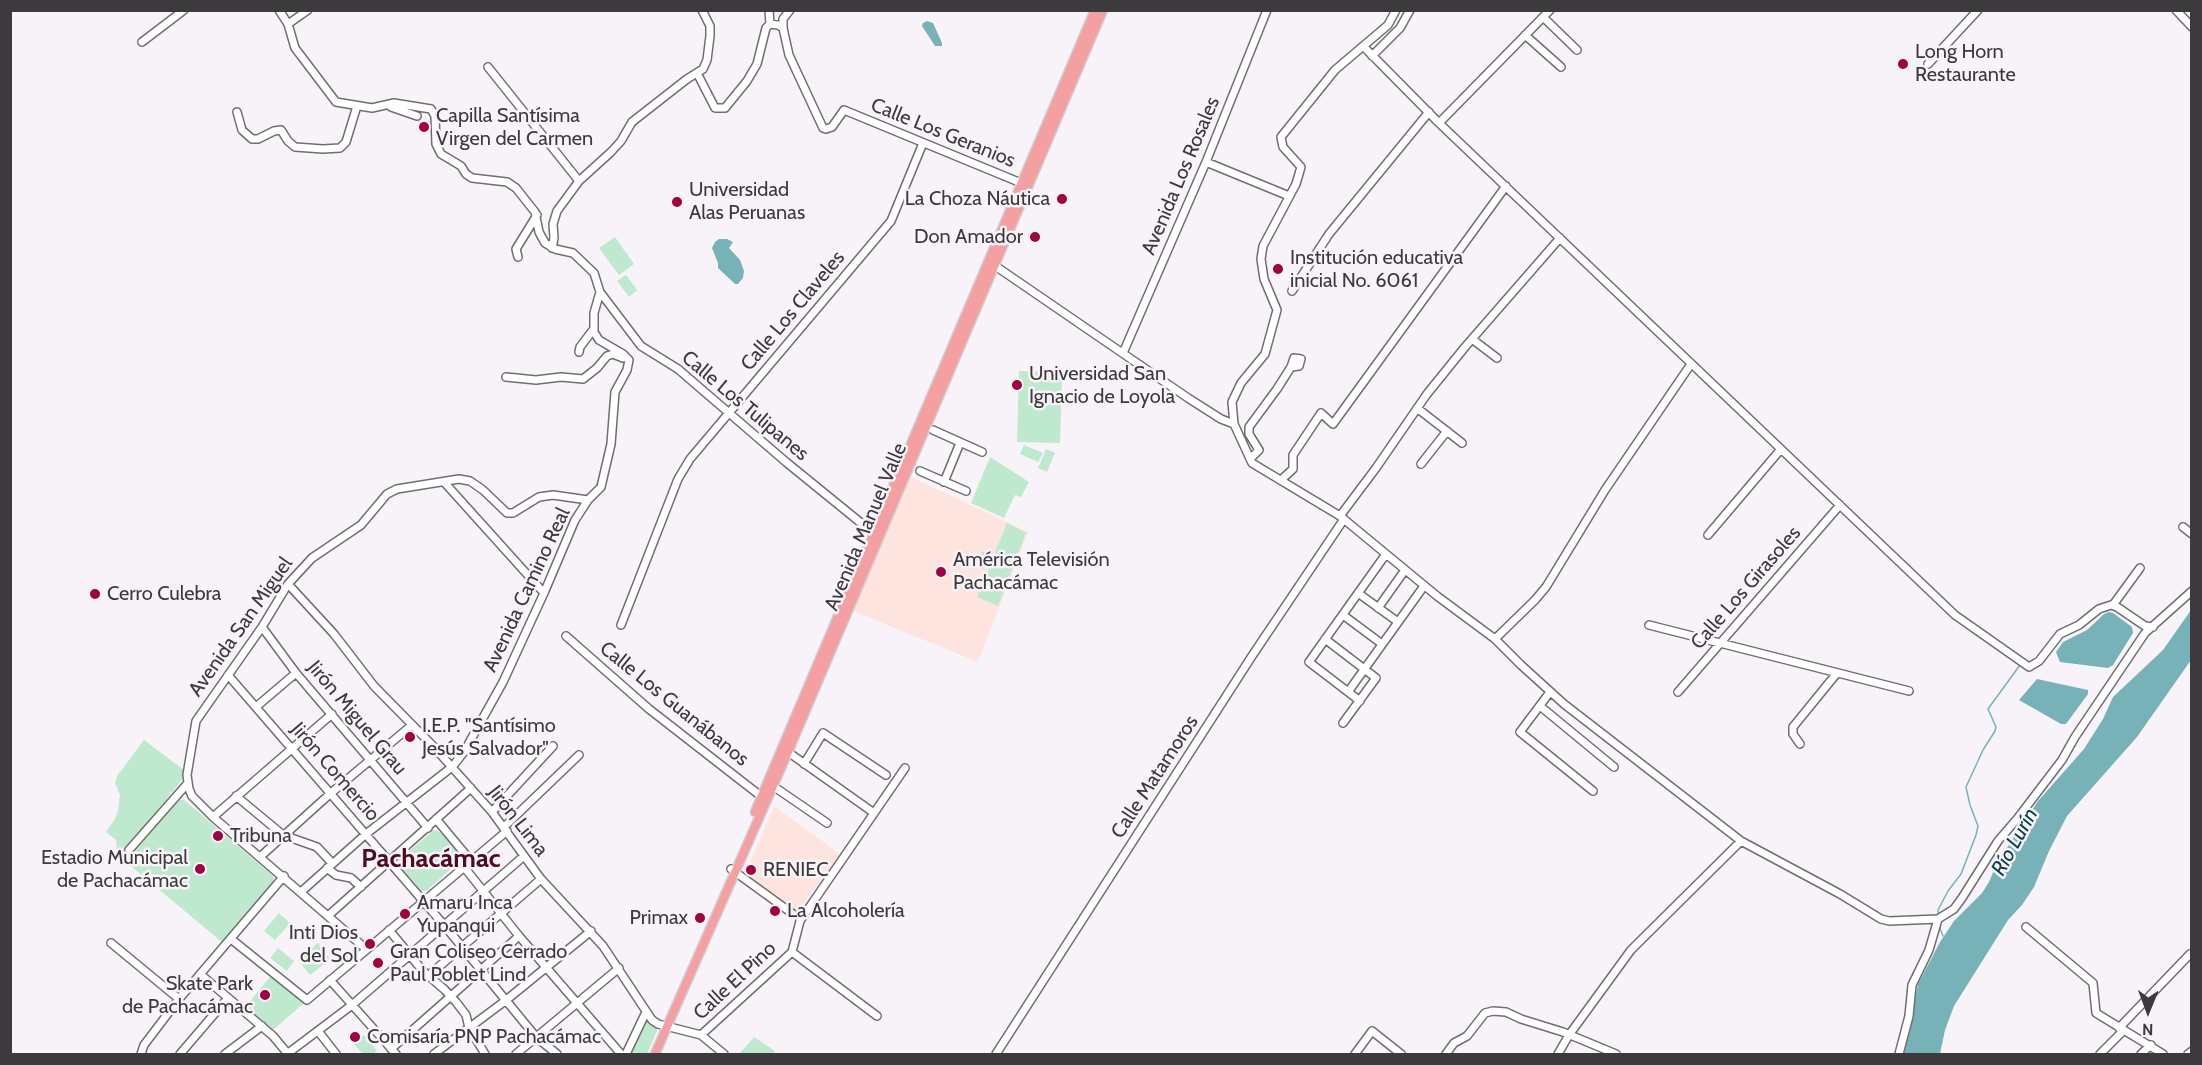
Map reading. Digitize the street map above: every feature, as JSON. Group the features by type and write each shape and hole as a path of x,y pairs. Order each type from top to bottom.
{"main road":[{"name":"Avenida Manuel Valle","path":"733,871 762,797 806,702 992,264 1095,10"},
{"name":"Avenida Manuel Valle","path":"1025,184 1103,10"},
{"name":"Avenida Manuel Valle","path":"655,1054 733,871 788,752 806,702"},
{"name":"Avenida Manuel Valle","path":"650,1054 666,1026"}],"street":[{"path":"142,42 184,10"},
{"path":"279,10 288,24 295,48 336,102 372,108 394,103 431,110 435,116 436,144 441,154 461,166 472,178 511,184 537,215 540,235 545,243 552,248 576,254 594,273 600,292 594,313 593,330 580,347 579,352"},
{"path":"288,24 308,10"},
{"path":"552,248 553,224 557,211 579,181 616,146 632,122 703,69 710,47 710,27 702,10"},
{"path":"697,73 715,108 725,108 747,81 757,64 766,28 770,24 769,10"},
{"path":"783,28 783,19 790,10"},
{"name":"Avenida Los Rosales","path":"1123,353 1206,162 1268,10"},
{"path":"1396,10 1388,25 1335,70 1281,137 1283,147 1301,167 1263,246 1261,259 1264,279 1277,310 1265,354 1235,394 1232,402 1234,424 1252,463 1342,518 1424,586 1495,639 1550,692 1741,840 1840,894 1881,920 1938,920 1954,909 1998,841 2062,760 2145,633 2192,591"},
{"path":"1372,56 1400,28 1410,10"},
{"path":"1439,123 1550,10"},
{"path":"1928,64 1978,10"},
{"path":"2176,10 2192,27"},
{"path":"1543,17 1577,50"},
{"path":"770,24 783,28"},
{"name":"Calle Los Geranios","path":"783,28 789,55 820,125 826,129 832,127 844,110 1025,184"},
{"path":"1525,35 1561,67"},
{"path":"1363,46 1439,123 1955,615 2024,666 2033,666 2060,634 2079,625 2099,609 2112,606 2140,568"},
{"path":"488,67 579,181"},
{"path":"382,105 405,110 417,116"},
{"path":"237,112 242,130 252,139 281,130 295,147 323,149 340,147 346,142 357,106"},
{"path":"1292,291 1329,234 1429,112"},
{"name":"Calle Los Claveles","path":"621,625 678,479 690,459 891,221 923,143"},
{"path":"1206,162 1289,196"},
{"path":"1281,480 1293,469 1293,455 1321,413 1333,424 1506,186"},
{"path":"518,257 517,247 537,215"},
{"name":"Calle Matamoros","path":"996,1054 1342,518 1418,408 1472,339 1560,238"},
{"path":"992,264 1221,419 1234,424"},
{"name":"Calle Los Tulipanes","path":"600,292 641,346 678,369 877,535"},
{"path":"593,330 599,340 626,356 628,365"},
{"path":"1472,339 1497,358"},
{"path":"506,377 536,380 561,377 583,379 610,355 620,356 628,365"},
{"path":"1495,639 1546,587 1605,490 1690,364"},
{"name":"Avenida Camino Real","path":"302,891 366,834 452,766 464,752 503,682 575,520 604,480 611,444 615,392 628,365"},
{"path":"1250,459 1259,450 1249,434 1249,427 1291,367"},
{"path":"1418,408 1462,443"},
{"path":"933,430 982,452"},
{"path":"1421,464 1447,431"},
{"path":"944,482 960,443"},
{"path":"1708,535 1781,448"},
{"path":"920,471 966,491"},
{"name":"Avenida San Miguel","path":"188,784 196,721 262,627 288,584 312,558 361,525 387,494 397,489 459,479 470,481 483,490 507,513 513,513 539,497 553,495 588,500"},
{"path":"444,482 544,593"},
{"name":"Calle Los Girasoles","path":"1678,692 1840,505"},
{"path":"2183,527 2192,534"},
{"path":"1360,701 1309,662 1386,554"},
{"path":"1378,608 1405,570"},
{"name":"Jirón Lima","path":"288,584 334,634 374,686 452,766 492,812 542,879 591,931 619,968 646,1012 656,1023 666,1026"},
{"path":"1348,692 1424,586"},
{"path":"1358,593 1398,622"},
{"path":"2112,606 2145,626 2153,627"},
{"path":"1343,615 1382,645"},
{"path":"1649,625 1909,691"},
{"name":"Jirón Miguel Grau","path":"262,627 296,673 428,828"},
{"name":"Calle Los Guanábanos","path":"566,636 649,709 762,797"},
{"path":"1325,639 1376,678 1343,723"},
{"path":"256,707 296,673"},
{"path":"1800,744 1793,734 1793,727 1837,673"},
{"name":"Jirón Comercio","path":"228,675 444,925 536,1037 557,1054"},
{"path":"1550,692 1520,732 1593,791"},
{"path":"1539,706 1614,767"},
{"path":"213,817 332,714"},
{"path":"261,856 412,725"},
{"path":"804,764 824,733 886,775"},
{"path":"492,812 552,746"},
{"path":"788,752 874,813"},
{"path":"231,939 306,1000 471,861 579,755"},
{"name":"Calle El Pino","path":"701,1035 792,952 800,921 905,768"},
{"path":"129,850 188,784 192,796 213,817 302,891 366,949"},
{"path":"773,786 827,823"},
{"path":"329,915 471,788"},
{"path":"236,796 284,835 317,847 336,875 351,878 360,887"},
{"path":"436,819 471,861"},
{"path":"1558,1054 1603,986 1640,940 1741,840"},
{"path":"200,974 261,1026 287,1054 352,1005 524,856"},
{"path":"464,867 519,936 621,1054"},
{"path":"733,871 793,914"},
{"path":"141,1054 144,1045 179,999 284,876"},
{"path":"428,976 542,879"},
{"path":"1899,1054 1909,1016 1912,985 1929,950 1938,920"},
{"path":"2026,927 2091,980 2096,1012 2163,1054"},
{"path":"388,930 428,976 451,997 465,1015 469,1028 485,1054"},
{"path":"434,1054 505,1001 591,931"},
{"path":"330,980 394,1052 519,936"},
{"path":"111,943 179,999"},
{"path":"792,952 877,1016"},
{"path":"2100,1054 2190,954"},
{"path":"516,1054 619,968"},
{"path":"180,1054 228,998"},
{"path":"1446,1054 1454,1043 1467,1036 1489,1011 1506,1012 1616,1054"},
{"path":"626,1054 646,1012"},
{"path":"225,1054 261,1026"},
{"path":"666,1026 701,1035 724,1054"},
{"path":"318,1031 336,1054"},
{"path":"1355,1054 1372,1031 1401,1054"},
{"path":"2141,1054 2151,1045"},
{"path":"2187,1054 2192,1051"}],"shaded area":[{"path":"909,476 1028,532 978,662 853,611"},
{"path":"774,806 840,854 796,914 745,874"}],"green space":[{"path":"615,237 634,264 619,275 599,248"},
{"path":"626,275 637,290 629,297 617,281"},
{"path":"1019,371 1062,372 1060,443 1017,442"},
{"path":"1024,445 1043,453 1038,462 1020,454"},
{"path":"1046,449 1055,453 1047,472 1038,468"},
{"path":"990,457 1029,482 1021,497 1015,495 1004,518 971,503"},
{"path":"1007,523 1026,533 998,606 977,597 980,590 988,583 987,573"},
{"path":"982,551 990,555 984,569 976,566 967,568 961,565 963,560 967,562 969,558 978,561"},
{"path":"144,740 184,770 185,776 118,859 116,840 106,832 118,811 120,795 115,783 117,776"},
{"name":"Estadio Municipal de Pachacámac","path":"177,800 184,800 273,876 274,883 223,943 126,862"},
{"path":"434,830 440,832 461,854 462,859 426,891 421,891 399,865 399,860"},
{"path":"279,913 290,923 275,940 264,931"},
{"path":"318,943 330,959 310,975 298,960"},
{"path":"278,948 294,961 287,971 270,958"},
{"path":"271,976 304,1003 273,1030 245,1007"},
{"path":"645,1015 647,1020 658,1028 647,1054 627,1054"},
{"path":"364,1035 377,1051 373,1054 363,1054 354,1044"},
{"path":"754,1037 775,1051 773,1054 739,1054"}],"water":[{"path":"927,21 933,23 942,46 935,46 922,26"},
{"path":"719,239 733,242 729,248 740,260 744,271 743,278 738,284 735,284 718,268 712,248"},
{"name":"Río Lurín","path":"2191,610 2191,660 2137,737 2067,816 2034,887 2008,920 1954,1006 1945,1030 1940,1054 1903,1054 1918,984 1940,942 1954,921 1982,893 1997,863 2038,801 2084,749 2103,719 2113,697 2163,650"},
{"path":"2109,612 2132,627 2133,633 2113,665 2108,668 2060,662 2056,652 2063,642 2087,630"},
{"path":"2037,679 2088,690 2088,694 2066,724 2061,724 2019,700"}],"waterway":[{"path":"1938,916 1938,910 1948,891 1961,874 1976,835 1978,826 1966,787 1983,750 1995,731 1996,727 1988,709 2020,665 1987,642"},
{"path":"1939,926 1943,936"}],"place":[{"name":"Long Horn Restaurante","path":"1903,64"},
{"name":"Capilla Santísima Virgen del Carmen","path":"424,127"},
{"name":"La Choza Náutica","path":"1062,199"},
{"name":"Universidad Alas Peruanas","path":"677,202"},
{"name":"Don Amador","path":"1035,237"},
{"name":"Institución educativa inicial No. 6061","path":"1278,269"},
{"name":"Universidad San Ignacio de Loyola","path":"1017,385"},
{"name":"América Televisión Pachacámac","path":"941,572"},
{"name":"Cerro Culebra","path":"95,594"},
{"name":"I.E.P. \"Santísimo Jesús Salvador\"","path":"410,737"},
{"name":"Tribuna","path":"218,836"},
{"name":"Estadio Municipal de Pachacámac","path":"200,869"},
{"name":"RENIEC","path":"751,870"},
{"name":"La Alcoholería","path":"775,911"},
{"name":"Amaru Inca Yupanqui","path":"405,914"},
{"name":"Primax","path":"700,918"},
{"name":"Inti Dios del Sol","path":"370,944"},
{"name":"Gran Coliseo Cerrado Paul Poblet Lind","path":"378,963"},
{"name":"Skate Park de Pachacámac","path":"265,995"},
{"name":"Comisaría PNP Pachacámac","path":"355,1037"}],"district":[{"name":"Pachacámac","path":"431,859"}]}
